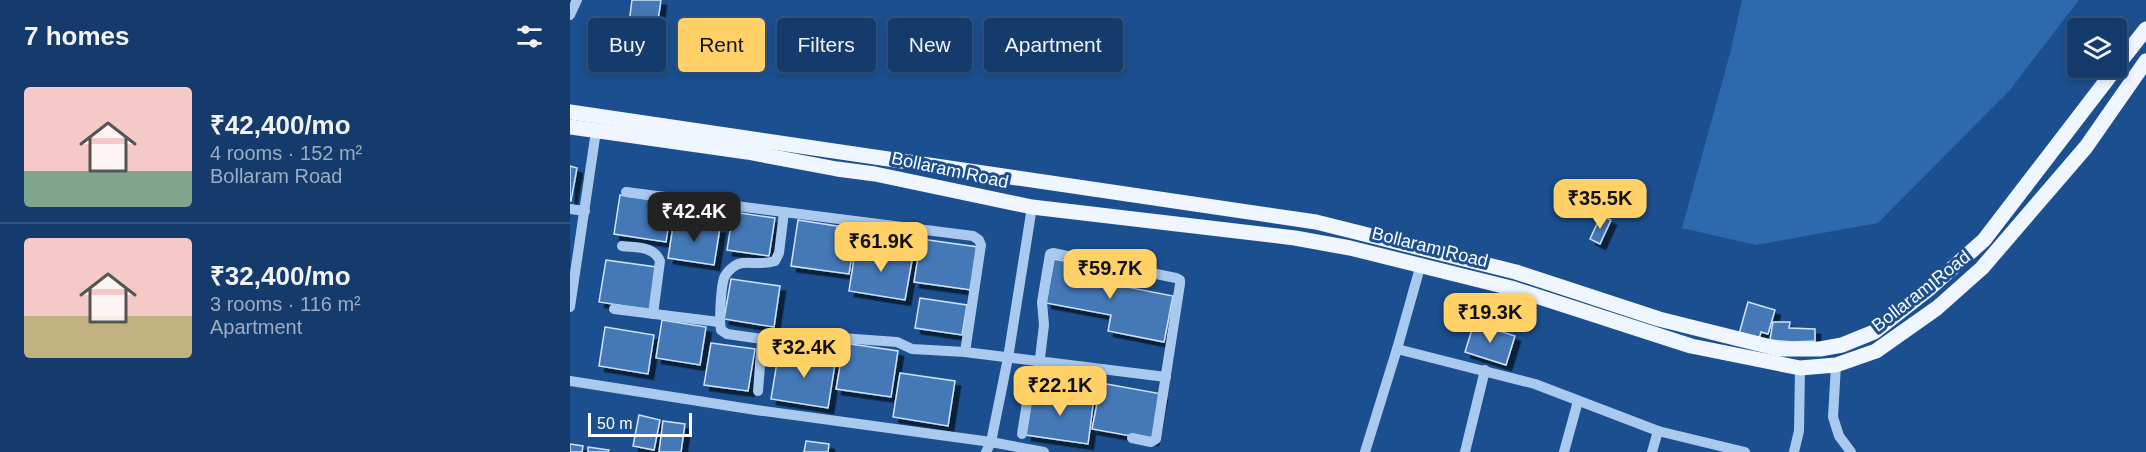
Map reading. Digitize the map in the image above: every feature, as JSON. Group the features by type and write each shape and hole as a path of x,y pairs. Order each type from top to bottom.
{"main road":[{"name":"Bollaram Road","path":"2127,53 2146,29"},
{"name":"Bollaram Road","path":"570,127 747,152 875,174 1032,207 1295,238 1350,248 1511,288 1691,346 1800,368 1836,365 1876,351 1937,308 1982,268 2086,147 2146,61"},
{"name":"Bollaram Road","path":"570,112 1316,222 1516,272 1659,319 1779,349 1820,349 1842,345 1874,332 1930,288 1983,240 2108,78"}],"street":[{"path":"570,307 596,131"},
{"path":"626,192 973,236 979,240 981,245 965,352"},
{"path":"989,447 1008,358 1032,207"},
{"path":"570,209 585,211"},
{"path":"784,212 779,254 775,261 765,265 741,263 731,268 724,278 719,322 721,330 727,334 823,348 841,338 897,342 912,349 965,352 1166,377"},
{"path":"622,246 650,249 658,254 660,261 653,314"},
{"path":"1037,383 1044,325 1042,302 1049,258 1053,253 1180,280 1156,439 1150,442 1132,438"},
{"path":"1365,452 1421,264"},
{"path":"614,309 719,322"},
{"path":"758,391 762,339"},
{"path":"1397,349 1535,384 1658,431 1745,452"},
{"path":"1836,365 1833,417 1839,436 1851,452"},
{"path":"1794,452 1799,431 1800,368"},
{"path":"1022,434 1030,384 1087,389 1102,369"},
{"path":"1465,452 1485,370"},
{"path":"570,381 989,447 1044,452"},
{"path":"1564,452 1578,401"},
{"path":"1652,452 1658,431"}],"shaded area":[{"path":"1742,0 2079,0 2009,91 1878,223 1756,245 1682,228 1731,50"}],"building":[{"path":"632,0 661,0 658,18 630,18"},
{"path":"570,166 577,168 571,201 570,201"},
{"path":"620,195 672,203 666,242 614,234"},
{"path":"733,212 775,218 769,256 727,250"},
{"path":"1601,215 1611,220 1600,244 1590,239"},
{"path":"674,220 720,228 714,265 668,258"},
{"path":"798,220 856,229 849,274 791,266"},
{"path":"921,239 978,247 971,290 914,282"},
{"path":"856,246 913,255 905,300 849,291"},
{"path":"1054,259 1103,268 1102,274 1112,276 1111,284 1173,296 1164,342 1108,331 1111,315 1046,303"},
{"path":"606,260 656,267 650,310 599,302"},
{"path":"731,279 780,286 774,327 724,319"},
{"path":"920,298 967,305 962,335 915,328"},
{"path":"1748,302 1775,310 1768,334 1761,332 1759,339 1739,334"},
{"path":"662,320 706,327 700,365 656,358"},
{"path":"1773,322 1790,322 1789,328 1815,329 1815,341 1770,340"},
{"path":"1474,323 1515,336 1506,365 1465,352"},
{"path":"605,327 654,335 648,374 599,366"},
{"path":"711,343 755,349 748,391 704,385"},
{"path":"844,343 898,351 891,397 836,389"},
{"path":"779,350 836,358 828,408 771,399"},
{"path":"900,373 955,381 948,426 893,417"},
{"path":"1101,383 1162,394 1153,440 1092,429"},
{"path":"1032,390 1094,398 1088,444 1026,435"},
{"path":"639,415 660,420 654,450 633,446"},
{"path":"663,421 685,424 681,452 659,452"},
{"path":"806,441 829,444 828,452 804,452"},
{"path":"570,444 583,446 582,452 570,452"},
{"path":"588,447 609,450 608,452 588,452"}]}
